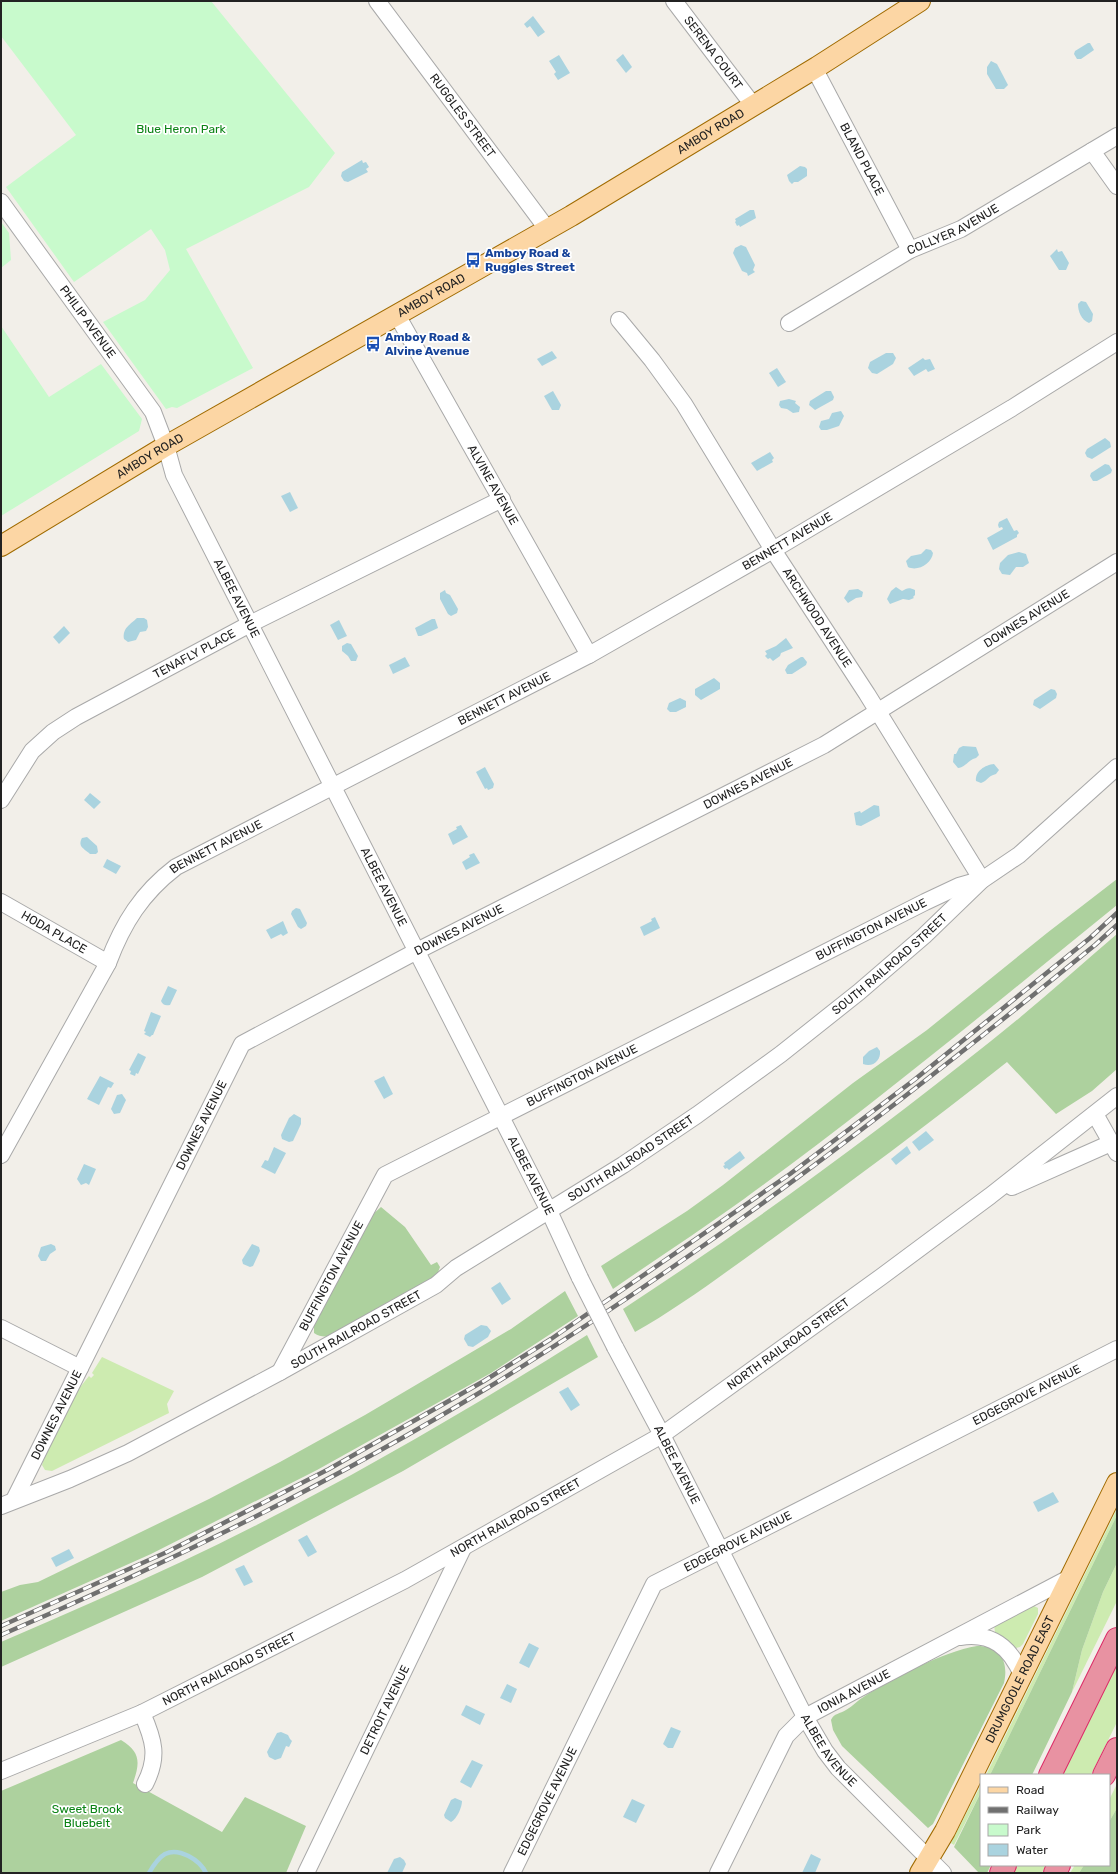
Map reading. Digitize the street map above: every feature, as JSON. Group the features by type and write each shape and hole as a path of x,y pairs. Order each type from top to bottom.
{"highway":[{"path":"1050,1774 1117,1639"},
{"path":"1104,1774 1117,1749"}],"main road":[{"name":"AMBOY ROAD","path":"1,546 166,446 548,230 814,68 920,1"},
{"name":"DRUMGOOLE ROAD EAST","path":"924,1866 945,1831 1117,1483"}],"street":[{"name":"RUGGLES STREET","path":"377,1 548,230"},
{"name":"SERENA COURT","path":"674,1 753,105"},
{"name":"BLAND PLACE","path":"814,68 910,250"},
{"name":"COLLYER AVENUE","path":"789,323 910,250 961,229 1117,136"},
{"path":"1092,151 1117,186"},
{"name":"PHILIP AVENUE","path":"1,202 153,412 166,446"},
{"name":"ALVINE AVENUE","path":"397,315 589,655"},
{"name":"ARCHWOOD AVENUE","path":"619,320 671,384 773,550 982,880"},
{"name":"BENNETT AVENUE","path":"1,1155 108,963 118,935 131,914 148,892 176,866 332,788 589,655 773,550 1012,408 1117,342"},
{"name":"ALBEE AVENUE","path":"166,446 174,475 415,952 549,1211 580,1278 615,1347 662,1434 719,1550 805,1717 825,1751 838,1768 924,1866 943,1873"},
{"name":"TENAFLY PLACE","path":"1,800 32,751 53,732 76,717 250,624 502,499"},
{"name":"DOWNES AVENUE","path":"8,1503 80,1368 242,1044 415,952 824,745 1117,562"},
{"name":"SOUTH RAILROAD STREET","path":"8,1503 70,1479 128,1453 280,1372 436,1285 456,1268 549,1211 691,1119 781,1054 859,992 924,936 982,880 1019,855 1117,767"},
{"name":"BUFFINGTON AVENUE","path":"280,1372 385,1175 925,902 959,886 982,880"},
{"name":"HODA PLACE","path":"1,902 108,963"},
{"name":"NORTH RAILROAD STREET","path":"1,1771 142,1713 405,1580 662,1434 881,1278 990,1196 1117,1096"},
{"path":"1095,1114 1114,1148"},
{"name":"NORTH RAILROAD STREET","path":"990,1196 1114,1148"},
{"path":"1,1328 80,1368"},
{"name":"EDGEGROVE AVENUE","path":"512,1873 654,1584 719,1550 1114,1354"},
{"name":"DETROIT AVENUE","path":"306,1873 463,1548"},
{"name":"IONIA AVENUE","path":"718,1873 786,1736 805,1717 1071,1577"},
{"name":"IONIA AVENUE","path":"954,1638 971,1636 994,1641 1003,1646 1014,1658 1022,1675"},
{"path":"142,1713 153,1742 154,1757 151,1772 145,1784"}],"green space":[{"name":"Blue Heron Park","path":"1,1 211,1 335,153 309,187 186,249 253,368 177,408 172,407 166,409 103,322 145,300 170,270 165,250 151,229 74,282 6,187 76,135 1,36"},
{"path":"1,222 9,233 11,260 1,268"},
{"path":"1,326 49,397 101,364 142,419 139,431 1,516"},
{"path":"1117,879 1117,905 1025,980 932,1055 792,1164 728,1211 613,1289 601,1266 687,1211 723,1185 853,1083 927,1030 1047,933"},
{"path":"1117,934 1117,1069 1092,1091 1056,1114 1007,1062 891,1152 772,1239 688,1299 635,1332 623,1309 764,1213 856,1146 1007,1028"},
{"path":"381,1207 405,1227 431,1265 437,1262 440,1267 437,1275 331,1336 326,1337 314,1333 314,1325 371,1216"},
{"path":"565,1291 578,1316 491,1373 317,1470 151,1554 1,1621 1,1592 20,1585 38,1582 209,1499 280,1462 365,1415 511,1329"},
{"path":"587,1335 598,1357 403,1471 202,1577 1,1667 1,1642 181,1562 285,1510 438,1426"},
{"path":"102,1357 174,1391 167,1404 169,1413 52,1471 45,1470 42,1465 44,1458 74,1395 89,1376 91,1378 94,1375 92,1373"},
{"path":"1117,1509 1117,1515 990,1774 986,1774"},
{"path":"1117,1515 1117,1563 1103,1592 1082,1650 1072,1692 1032,1774 990,1774"},
{"path":"1117,1563 1117,1601 1072,1692 1082,1650 1103,1592"},
{"path":"1032,1605 1038,1608 1038,1614 1023,1644 1016,1648 995,1632 994,1625"},
{"path":"977,1646 992,1649 1001,1656 1005,1668 1004,1683 933,1824 928,1828 842,1746 833,1730 831,1720 835,1715 849,1708 862,1698 904,1673 934,1659"},
{"path":"1117,1659 1117,1722 1091,1774 1060,1774"},
{"name":"Sweet Brook Bluebelt","path":"121,1740 128,1744 137,1758 138,1764 133,1783 222,1832 245,1797 306,1826 286,1873 1,1873 1,1791"},
{"path":"1117,1784 1117,1808 1110,1820 1110,1798"},
{"path":"980,1787 980,1794 954,1845 951,1843"},
{"path":"980,1794 980,1866 990,1866 987,1873 979,1873 954,1847"},
{"path":"1117,1808 1117,1873 1079,1873 1083,1866 1110,1866 1110,1820"},
{"path":"1014,1866 1046,1866 1042,1873 1011,1873"},
{"path":"1074,1866 1083,1866 1079,1873 1070,1873"}],"water":[{"path":"533,16 545,32 538,37 530,26 527,28 524,24"},
{"path":"1090,43 1094,50 1081,59 1077,59 1074,54 1075,51"},
{"path":"623,54 632,67 626,73 616,60"},
{"path":"559,55 570,73 558,80 554,74 556,72 549,61"},
{"path":"991,61 997,64 1008,85 1004,89 996,89 987,74 987,67"},
{"path":"362,160 363,163 366,162 369,167 366,169 368,172 348,182 344,181 341,176 342,172"},
{"path":"800,166 807,169 807,176 792,184 787,175"},
{"path":"750,210 754,210 756,218 740,227 739,225 737,226 735,219"},
{"path":"741,245 746,247 755,265 753,270 755,272 748,276 747,273 742,271 733,253 735,248"},
{"path":"1057,249 1058,252 1062,251 1069,263 1066,270 1059,270 1050,256"},
{"path":"1081,301 1086,302 1093,314 1092,321 1089,323 1082,318 1079,312 1078,304"},
{"path":"552,351 557,358 542,366 537,359"},
{"path":"886,353 893,353 896,358 893,364 877,374 872,373 868,368 870,362"},
{"path":"923,358 925,360 930,359 935,369 928,372 926,369 914,376 908,368"},
{"path":"777,368 786,382 778,387 769,373"},
{"path":"553,391 561,405 559,410 552,410 544,396"},
{"path":"826,391 831,391 834,397 833,400 815,410 809,405 810,401"},
{"path":"789,399 796,401 795,403 800,407 799,412 793,413 787,409 781,408 779,405 780,401"},
{"path":"841,411 844,416 839,426 827,430 821,430 819,427 821,421 829,419 832,413"},
{"path":"1105,438 1110,442 1111,447 1092,459 1087,457 1085,453 1087,449"},
{"path":"770,452 774,458 772,460 773,462 757,471 751,463"},
{"path":"1105,464 1109,465 1112,470 1111,473 1097,481 1093,481 1090,476 1091,473"},
{"path":"290,492 298,508 290,512 281,496"},
{"path":"1007,518 1014,531 1017,530 1019,533 1017,537 993,550 987,538 1003,529 1002,527 999,528 999,522"},
{"path":"926,549 931,550 933,553 930,560 924,566 916,568 908,567 906,561 911,556 921,554"},
{"path":"1019,552 1026,554 1029,563 1023,567 1016,567 1010,575 1002,574 999,569 1000,563 1008,555"},
{"path":"896,587 902,591 908,588 915,590 914,598 909,600 903,599 890,604 887,599 891,591"},
{"path":"858,589 863,592 862,597 856,598 848,603 844,598 849,590"},
{"path":"445,590 446,593 450,595 458,609 457,613 451,616 448,614 440,599 440,593"},
{"path":"137,618 144,618 147,620 148,627 146,631 140,632 136,640 128,642 124,639 124,632"},
{"path":"432,619 435,619 438,628 418,636 415,628"},
{"path":"339,620 347,636 338,640 330,625"},
{"path":"64,626 70,633 59,644 53,637"},
{"path":"786,638 793,648 781,653 780,656 773,661 765,656 767,654 765,651 776,646"},
{"path":"347,643 351,644 358,656 356,661 351,661 342,651 342,646"},
{"path":"405,657 410,666 393,674 389,665"},
{"path":"803,657 807,662 806,665 792,674 787,674 785,670 788,665"},
{"path":"714,678 720,683 720,689 701,700 695,695 695,689"},
{"path":"1051,689 1055,690 1057,694 1056,698 1040,709 1033,705 1034,700"},
{"path":"680,698 686,701 686,707 676,712 670,712 667,709 669,703"},
{"path":"963,746 976,747 979,755 958,768 953,762 954,754 956,754 959,748"},
{"path":"994,764 999,770 996,774 981,783 976,781 977,774 981,769"},
{"path":"485,767 494,784 493,788 488,790 487,788 485,789 476,772"},
{"path":"90,793 101,802 94,809 84,800"},
{"path":"874,805 879,806 880,816 861,826 856,825 854,813 860,811 861,813"},
{"path":"461,825 468,837 453,845 448,834 457,829 456,827"},
{"path":"87,837 97,846 98,852 96,854 90,854 81,846 80,844 82,838"},
{"path":"474,853 480,863 466,870 462,862 470,857 469,855"},
{"path":"107,859 121,866 116,874 103,867"},
{"path":"296,908 300,909 307,923 306,926 301,929 298,927 291,914"},
{"path":"655,917 660,928 644,936 640,927 652,921 651,919"},
{"path":"283,921 288,933 283,936 281,934 271,939 266,930"},
{"path":"168,986 177,990 170,1005 163,1004 161,1001"},
{"path":"151,1012 161,1016 153,1035 150,1037 144,1034 146,1032 144,1031"},
{"path":"877,1047 880,1051 878,1060 870,1065 863,1064 863,1057 869,1051"},
{"path":"138,1053 146,1057 138,1074 136,1073 135,1076 130,1074 131,1071 129,1070"},
{"path":"100,1076 114,1083 111,1088 108,1087 99,1105 87,1099"},
{"path":"384,1076 393,1094 384,1099 374,1081"},
{"path":"122,1094 126,1100 120,1113 114,1114 111,1109 117,1095"},
{"path":"294,1114 301,1118 301,1124 293,1141 289,1142 282,1139 281,1135 289,1118"},
{"path":"926,1131 934,1140 919,1151 912,1142"},
{"path":"907,1146 911,1153 896,1165 891,1159"},
{"path":"274,1147 286,1153 275,1174 261,1167 265,1160 268,1161"},
{"path":"740,1151 745,1158 729,1170 727,1168 725,1169 723,1166 725,1165 724,1163"},
{"path":"84,1164 96,1169 89,1185 86,1183 81,1185 77,1179"},
{"path":"51,1244 55,1246 56,1250 50,1254 46,1261 41,1261 38,1256 41,1247"},
{"path":"252,1244 259,1247 260,1251 253,1266 250,1267 243,1264 242,1260"},
{"path":"500,1282 511,1299 502,1305 491,1288"},
{"path":"481,1325 487,1326 491,1331 488,1337 473,1347 468,1346 464,1339 465,1335"},
{"path":"568,1387 580,1405 571,1411 559,1392"},
{"path":"1053,1492 1059,1502 1038,1512 1033,1502"},
{"path":"307,1535 317,1552 308,1557 298,1540"},
{"path":"69,1549 74,1558 56,1567 51,1558"},
{"path":"244,1565 253,1582 244,1586 235,1569"},
{"path":"529,1643 539,1648 529,1668 519,1663"},
{"path":"507,1684 517,1689 511,1703 500,1698"},
{"path":"466,1705 485,1714 480,1725 461,1715"},
{"path":"671,1727 681,1731 673,1748 668,1748 663,1744"},
{"path":"281,1732 288,1735 292,1741 289,1747 286,1746 281,1758 275,1760 269,1757 267,1752 277,1733"},
{"path":"472,1760 483,1765 471,1788 460,1782"},
{"path":"455,1798 462,1801 462,1804 457,1816 451,1822 445,1818 444,1815 451,1800"},
{"path":"632,1799 645,1805 636,1823 623,1817"},
{"path":"811,1854 821,1859 815,1873 802,1873"},
{"path":"400,1857 406,1864 402,1873 387,1873 394,1859"}],"waterway":[{"path":"149,1873 162,1856 171,1852 183,1854 194,1859 206,1873"}],"railway":[{"path":"1,1626 167,1552 329,1469 484,1381 551,1339 790,1174 914,1080 1090,938 1117,913"},
{"path":"1,1635 64,1608 250,1520 371,1456 489,1387 569,1337 647,1285 800,1176 949,1062 1095,945 1117,925"}],"place":[{"name":"Amboy Road & Ruggles Street","path":"473,260"},
{"name":"Amboy Road & Alvine Avenue","path":"373,344"}]}
